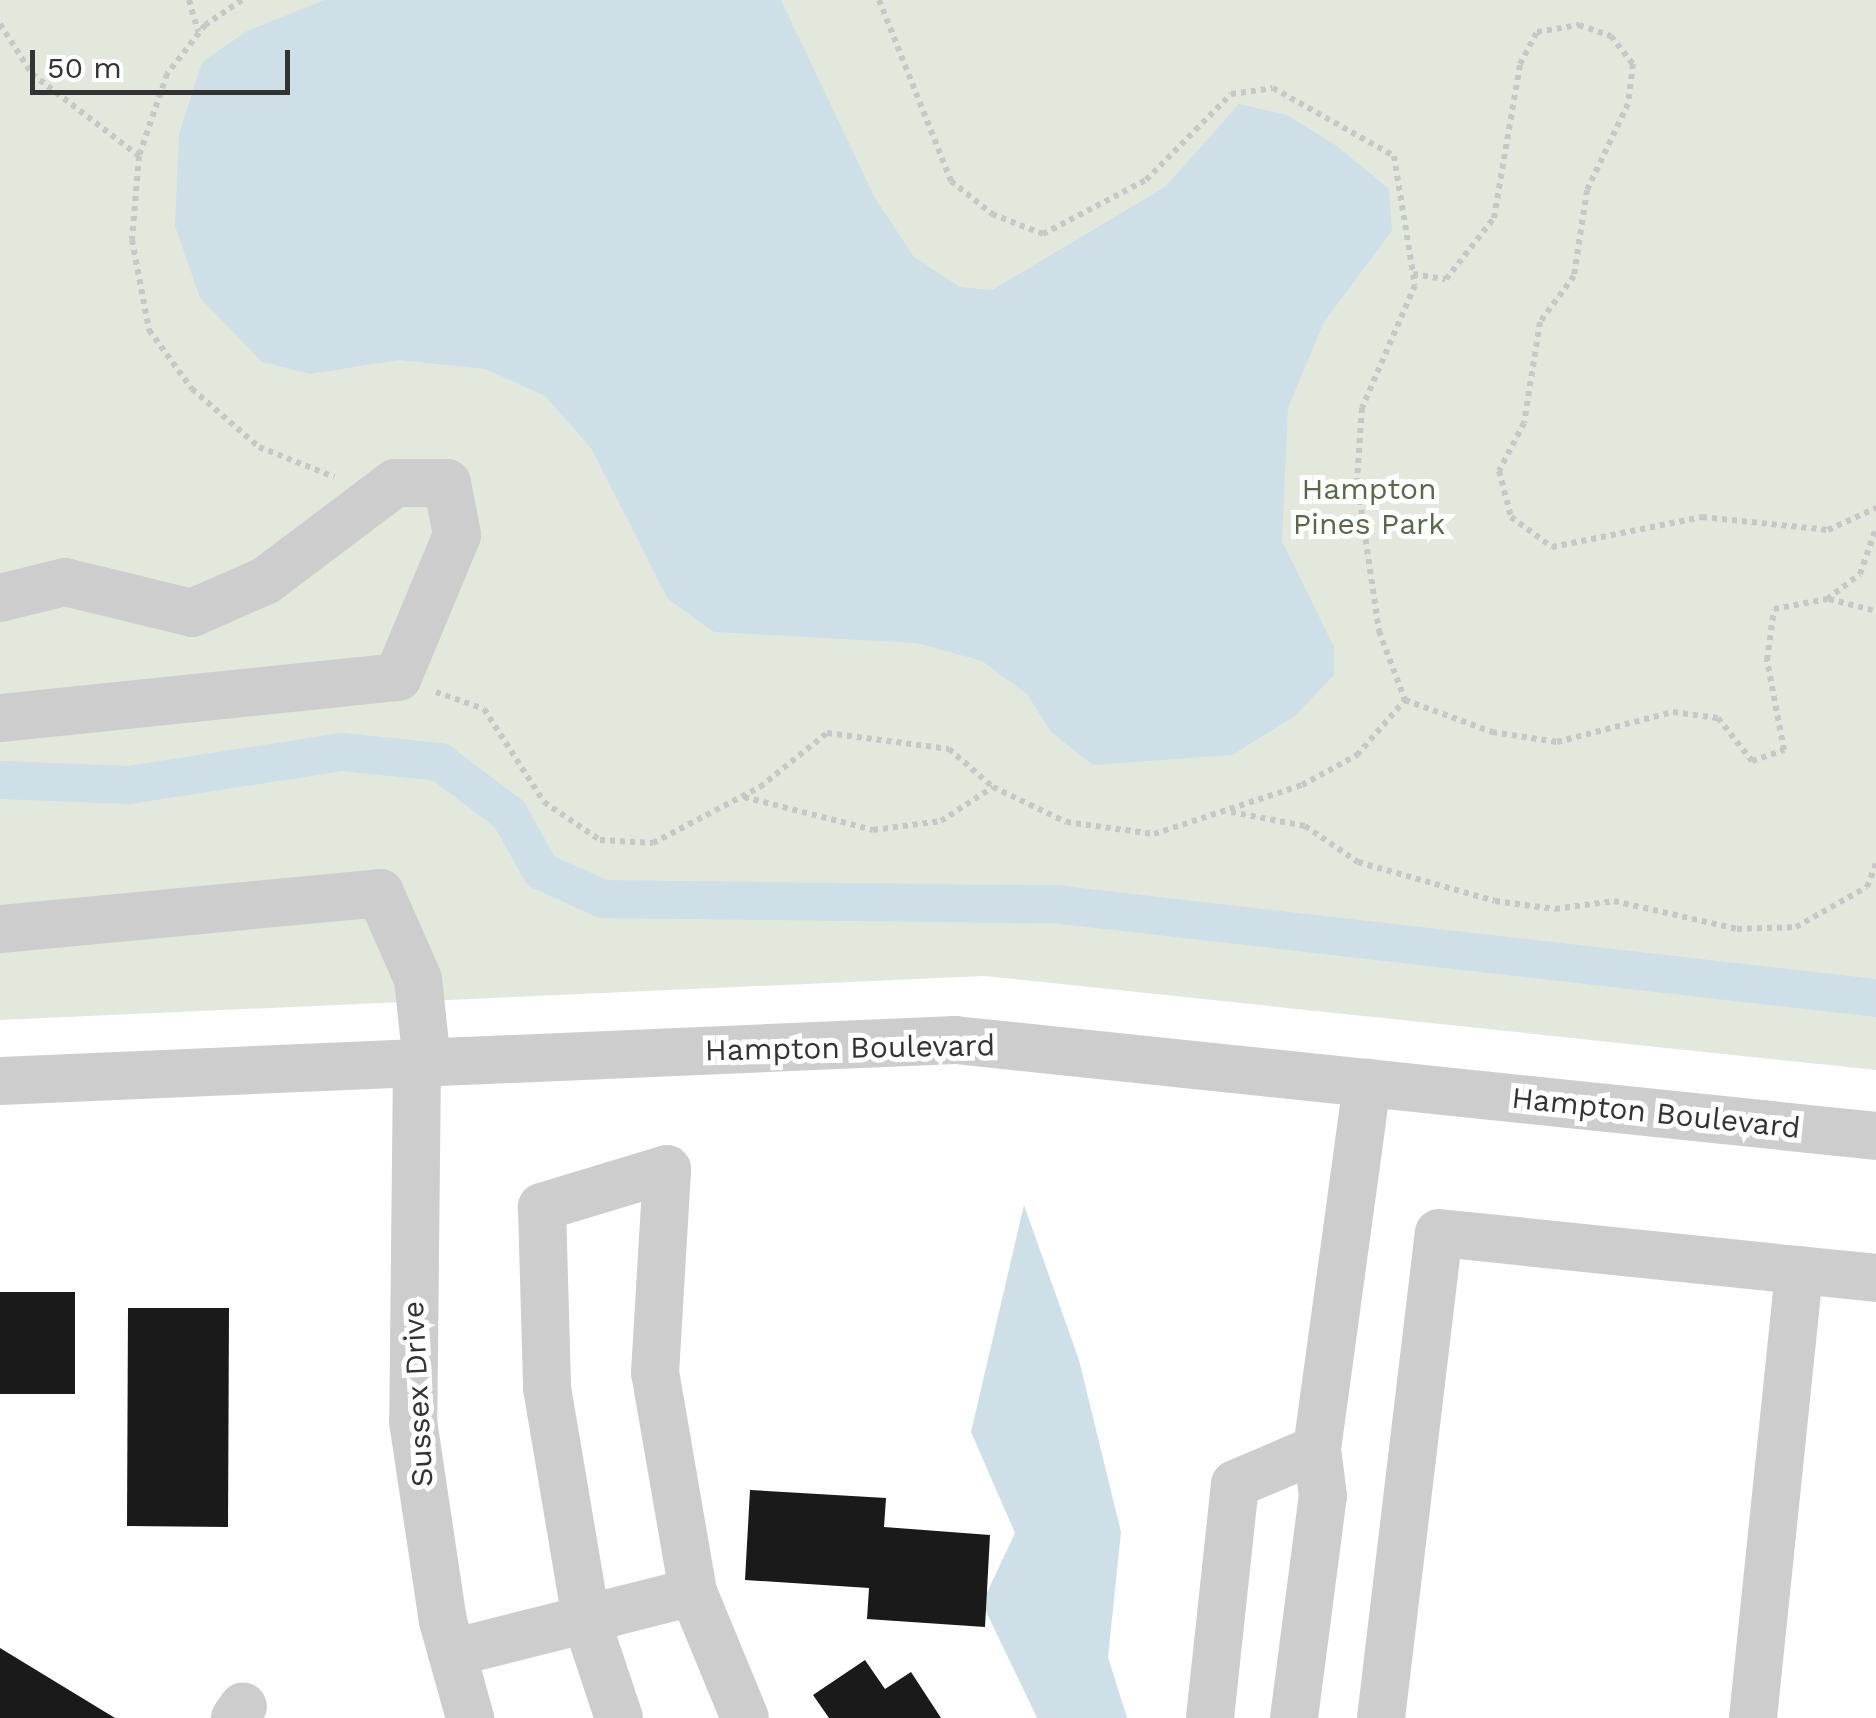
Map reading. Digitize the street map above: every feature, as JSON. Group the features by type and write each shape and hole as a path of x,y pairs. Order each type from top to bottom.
{"street":[{"path":"0,598 65,582 192,613 266,581 395,484 447,483 457,535 398,678 0,718"},
{"name":"Sussex Drive","path":"0,929 380,894 418,978 422,1064 413,1422 452,1653 470,1718"},
{"name":"Hampton Boulevard","path":"0,1082 956,1040 1876,1136"},
{"path":"1294,1718 1323,1496 1317,1449 1367,1082"},
{"path":"619,1718 586,1619 547,1388 542,1208 667,1169 655,1373 692,1592 745,1718"},
{"path":"1380,1718 1439,1233 1876,1278"},
{"path":"1753,1718 1799,1270"},
{"path":"1210,1718 1235,1484 1317,1449"},
{"path":"452,1653 692,1592"}],"path":[{"path":"189,0 199,33"},
{"path":"242,0 199,33 167,74 138,156 132,240 149,330 192,389 274,454 321,475 395,484"},
{"path":"879,0 951,182 992,214 1043,234 1095,214 1146,180 1231,94 1273,88 1394,156 1414,274 1362,408 1358,480 1379,631 1405,700 1492,732 1557,742 1673,712 1718,718 1752,762 1784,750 1767,660 1774,609 1827,599 1876,611"},
{"path":"0,24 32,74 138,156"},
{"path":"1414,274 1446,279 1494,218 1520,64 1536,32 1579,25 1611,36 1633,64 1628,104 1587,190 1574,276 1540,322 1524,423 1499,470 1511,517 1552,548 1702,517 1828,530 1876,508"},
{"path":"1827,599 1860,574 1876,528"},
{"path":"398,678 484,710 544,802 600,840 653,843 743,797 828,733 948,749 992,787 1066,822 1154,834 1231,812 1357,755 1405,700"},
{"path":"743,797 874,830 941,821 992,787"},
{"path":"1231,812 1305,826 1358,862 1495,901 1555,909 1614,900 1737,929 1796,927 1867,886 1876,864"}],"green space":[{"name":"Hampton Pines Park","path":"0,0 1876,0 1876,1070 984,976 0,1020"}],"shaded area":[{"path":"324,0 781,0 875,198 914,257 960,287 992,290 1165,187 1239,104 1287,115 1337,146 1389,189 1392,231 1324,322 1288,408 1282,541 1334,647 1334,675 1295,716 1232,755 1093,765 1051,732 1027,694 982,661 917,643 714,632 668,599 591,448 545,396 485,369 399,360 310,374 262,362 200,298 175,226 179,134 202,62 247,31"},
{"path":"1024,1205 1079,1360 1121,1532 1108,1657 1127,1718 1037,1718 982,1603 1015,1533 971,1432"}],"building":[{"path":"0,1292 75,1292 75,1394 0,1394"},
{"path":"128,1308 229,1308 228,1527 127,1526"},
{"path":"750,1490 886,1498 884,1527 990,1535 985,1627 867,1619 869,1588 745,1580"},
{"path":"0,1648 115,1718 0,1718"},
{"path":"865,1660 885,1689 911,1672 941,1718 829,1718 813,1695"}],"waterway":[{"path":"0,780 129,785 343,752 440,762 509,814 541,871 603,899 1062,905 1876,998"}]}
